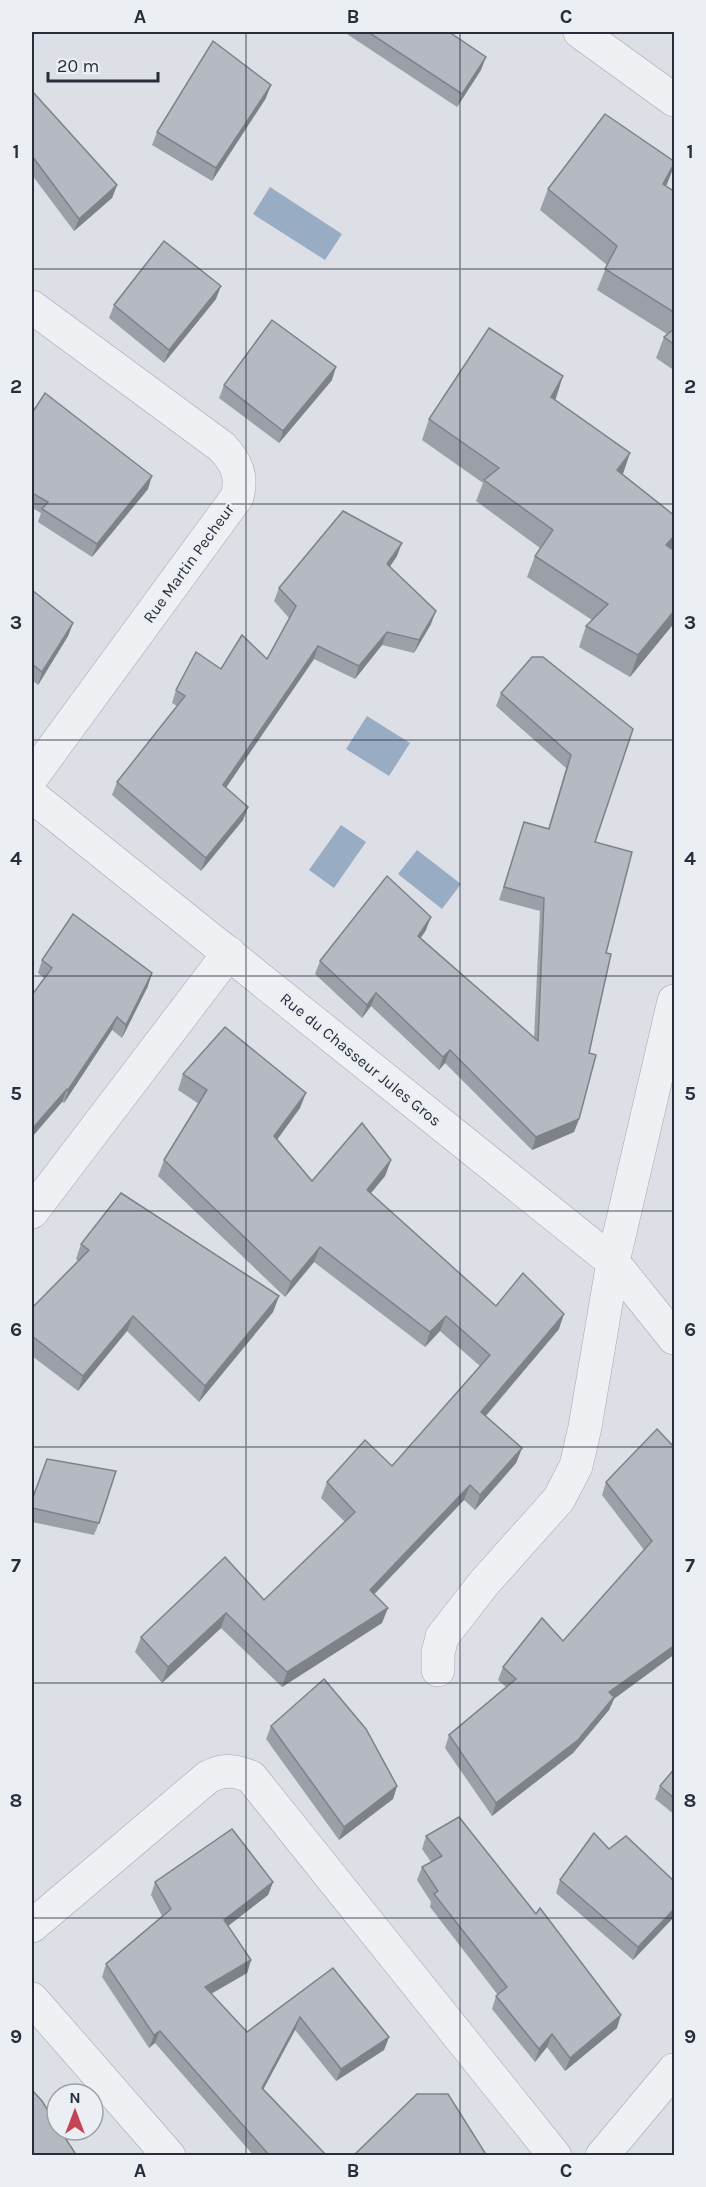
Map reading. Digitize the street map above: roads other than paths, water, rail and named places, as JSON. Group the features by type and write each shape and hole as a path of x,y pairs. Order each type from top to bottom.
{"street":[{"path":"580,32 675,100"},
{"name":"Rue Martin Pecheur","path":"32,307 222,447 233,459 240,485 237,496 32,777"},
{"name":"Rue du Chasseur Jules Gros","path":"32,796 614,1262 675,1338"},
{"path":"32,1212 229,953"},
{"path":"438,1670 438,1653 442,1637 484,1583 559,1499 576,1466 614,1262 666,1078 675,1001"},
{"path":"32,1926 208,1777 221,1771 236,1771 251,1777 555,2156"},
{"path":"32,1999 169,2156"},
{"path":"602,2156 675,2070"}],"water":[{"path":"270,187 342,234 325,260 253,214"},
{"path":"367,716 410,743 389,776 346,749"},
{"path":"341,825 366,842 334,888 309,870"},
{"path":"417,850 461,884 442,909 398,874"}]}
